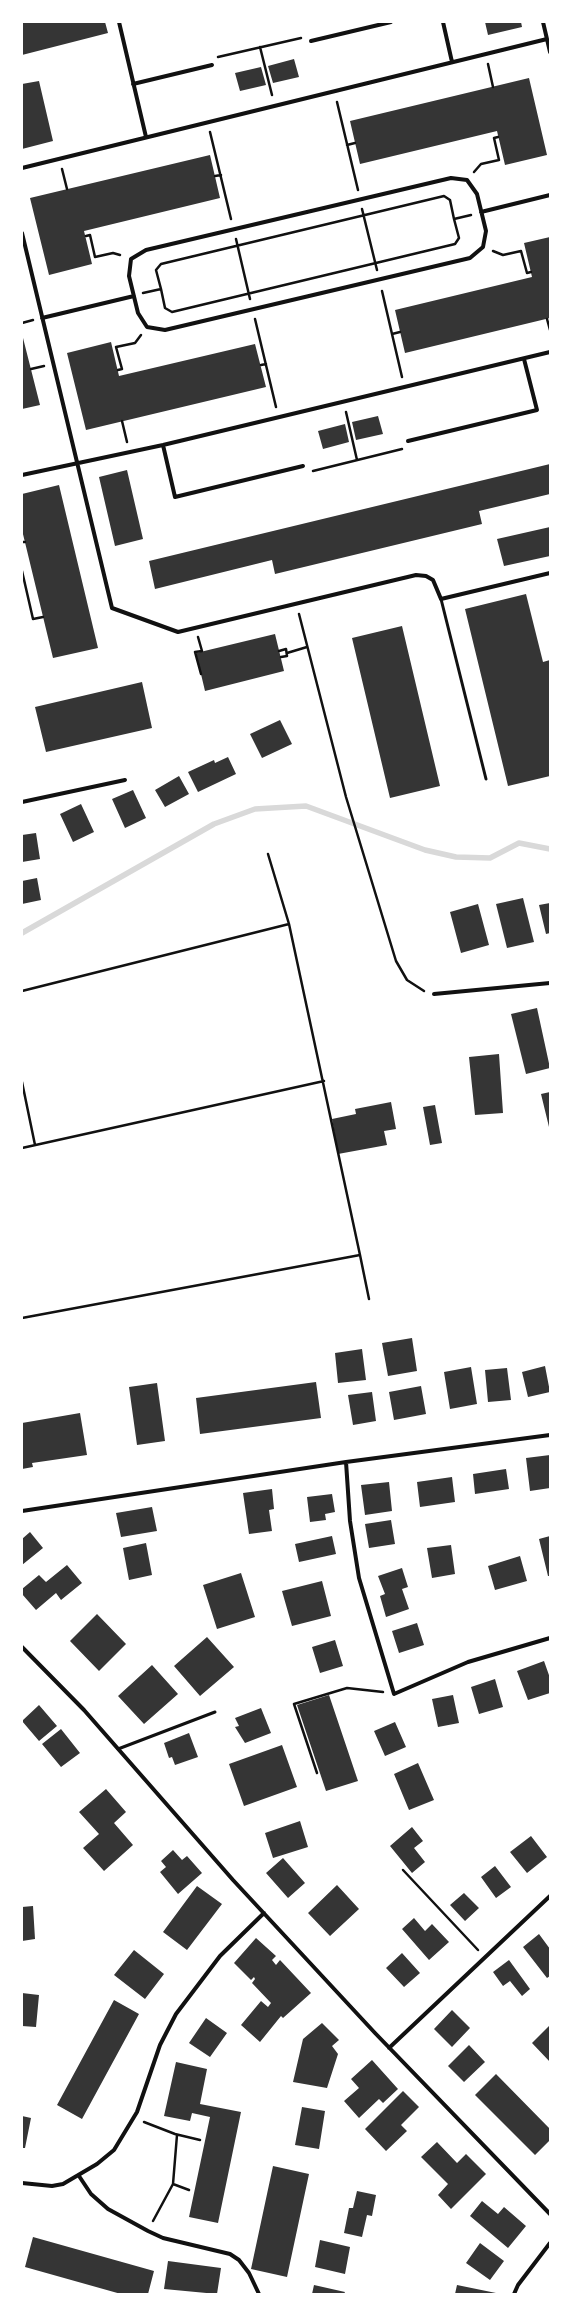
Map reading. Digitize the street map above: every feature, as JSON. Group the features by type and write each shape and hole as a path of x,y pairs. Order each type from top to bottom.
{"street":[{"path":"119,22 146,137"},
{"path":"311,41 391,22"},
{"path":"443,22 452,62"},
{"path":"543,22 550,52"},
{"path":"22,168 547,39"},
{"path":"134,84 212,65"},
{"path":"451,178 467,180 477,194 486,231 483,248 470,258 165,330 147,327 138,313 129,276 131,259 146,250 451,178"},
{"path":"481,212 550,196"},
{"path":"22,233 112,608 178,632 416,575 426,576 433,580 441,600 550,573"},
{"path":"42,318 134,296"},
{"path":"22,475 78,464 279,418 550,352"},
{"path":"408,441 537,410 524,359"},
{"path":"163,445 175,497 303,466"},
{"path":"22,802 125,780"},
{"path":"434,994 550,983"},
{"path":"22,1511 346,1462 550,1435"},
{"path":"346,1462 350,1521 359,1578 394,1694 468,1662 550,1638"},
{"path":"22,1647 118,1749 264,1913 389,2048 550,2214"},
{"path":"389,2048 550,1896"},
{"path":"22,2183 52,2186 63,2184 98,2164 114,2150 134,2117 160,2045 176,2014 220,1956 264,1913"},
{"path":"79,2176 91,2194 108,2209 148,2231 163,2238 230,2254 240,2260 249,2273 259,2294"},
{"path":"514,2294 550,2243"}],"lane":[{"path":"441,600 486,779"},
{"path":"118,1749 215,1712"}],"path":[{"path":"212,65 217,57 303,37 311,41"},
{"path":"260,47 274,106"},
{"path":"485,54 493,87"},
{"path":"334,91 405,387"},
{"path":"208,122 279,418"},
{"path":"467,180 481,164 500,160 494,138 498,137"},
{"path":"347,145 355,143"},
{"path":"59,158 67,189"},
{"path":"215,176 221,175"},
{"path":"444,196 450,200 459,238 455,244 172,312 165,308 156,270 161,264 364,216 444,196"},
{"path":"454,219 481,212"},
{"path":"86,236 90,235 95,257 113,253 131,259"},
{"path":"483,248 503,255 521,251 527,273 530,272"},
{"path":"134,296 161,289"},
{"path":"547,319 550,330"},
{"path":"118,370 122,369 116,347 135,343 147,327"},
{"path":"392,334 400,332"},
{"path":"261,365 266,364"},
{"path":"344,402 357,460"},
{"path":"122,421 130,452"},
{"path":"303,466 311,471 404,448 408,441"},
{"path":"22,571 33,619 43,617"},
{"path":"296,604 346,797 360,837 401,972 411,983 434,994"},
{"path":"286,653 307,647"},
{"path":"280,651 286,650 286,653"},
{"path":"201,674 194,652 202,651"},
{"path":"281,658 287,656 286,653"},
{"path":"268,854 289,924 324,1081 369,1299"},
{"path":"22,990 289,924"},
{"path":"22,1148 324,1081"},
{"path":"22,1082 35,1145"},
{"path":"22,1318 360,1255"},
{"path":"317,1773 294,1704 347,1688 394,1694"},
{"path":"403,1870 485,1957"},
{"path":"134,2117 177,2135 200,2140"},
{"path":"148,2231 173,2184 177,2135"},
{"path":"173,2184 189,2190"}],"building":[{"path":"22,22 105,22 108,33 22,55"},
{"path":"485,22 521,22 522,27 488,35"},
{"path":"294,59 299,77 273,83 268,66"},
{"path":"261,67 266,85 240,91 235,73"},
{"path":"529,78 547,155 505,165 497,131 360,164 350,121"},
{"path":"39,81 53,141 22,149 22,84"},
{"path":"210,155 220,198 84,231 92,264 49,275 30,198"},
{"path":"550,237 550,318 405,353 395,310 532,277 524,243"},
{"path":"22,334 40,405 22,409"},
{"path":"111,342 119,376 255,344 266,387 86,430 67,353"},
{"path":"378,416 383,434 356,440 352,422"},
{"path":"345,424 349,442 323,449 318,431"},
{"path":"550,464 550,494 479,511 482,524 275,574 272,560 155,589 149,561"},
{"path":"127,470 143,539 115,546 99,477"},
{"path":"59,485 98,648 53,658 22,530 22,494"},
{"path":"550,527 550,556 504,566 497,539"},
{"path":"526,594 543,662 550,660 550,776 508,786 465,609"},
{"path":"402,626 440,786 390,798 352,638"},
{"path":"275,634 284,671 205,691 196,653"},
{"path":"142,682 152,728 46,752 35,707"},
{"path":"280,720 292,744 262,758 250,734"},
{"path":"228,757 236,774 198,792 188,772 214,760 215,763"},
{"path":"179,776 189,794 165,807 155,790"},
{"path":"133,790 146,818 125,828 112,799"},
{"path":"81,804 94,832 73,842 60,814"},
{"path":"36,833 40,859 22,862 22,835"},
{"path":"37,878 41,900 22,904 22,881"},
{"path":"523,898 534,942 507,948 496,904"},
{"path":"550,903 550,933 546,934 539,905"},
{"path":"478,904 489,945 461,953 450,912"},
{"path":"537,1008 550,1068 526,1074 511,1014"},
{"path":"499,1054 503,1113 475,1115 469,1057"},
{"path":"550,1092 550,1127 549,1127 541,1094"},
{"path":"391,1102 396,1129 384,1131 387,1145 338,1154 332,1119 356,1114 355,1109"},
{"path":"435,1105 442,1143 430,1145 423,1107"},
{"path":"412,1338 417,1371 388,1376 382,1343"},
{"path":"362,1349 366,1380 338,1383 335,1353"},
{"path":"545,1366 550,1392 528,1397 522,1372"},
{"path":"471,1367 477,1404 450,1409 444,1372"},
{"path":"507,1368 511,1400 488,1402 485,1370"},
{"path":"316,1382 321,1418 200,1434 196,1398"},
{"path":"157,1383 165,1441 137,1445 129,1387"},
{"path":"421,1386 426,1414 394,1420 389,1392"},
{"path":"372,1392 376,1421 353,1425 348,1395"},
{"path":"80,1413 87,1455 32,1463 33,1467 22,1469 22,1423"},
{"path":"550,1455 550,1488 530,1491 526,1458"},
{"path":"506,1469 509,1489 475,1494 473,1474"},
{"path":"452,1477 455,1502 420,1507 417,1482"},
{"path":"389,1482 392,1511 365,1515 361,1485"},
{"path":"272,1489 274,1509 269,1510 272,1531 249,1534 243,1493"},
{"path":"332,1494 335,1512 325,1514 326,1520 310,1522 307,1497"},
{"path":"152,1507 157,1531 121,1537 116,1513"},
{"path":"391,1520 395,1544 369,1548 365,1524"},
{"path":"30,1532 43,1548 22,1565 22,1539"},
{"path":"332,1536 336,1554 299,1562 295,1544"},
{"path":"550,1536 550,1576 548,1576 539,1539"},
{"path":"146,1543 152,1575 129,1580 123,1548"},
{"path":"451,1545 455,1574 432,1578 427,1548"},
{"path":"520,1556 527,1581 495,1590 488,1566"},
{"path":"67,1565 82,1583 61,1600 56,1593 36,1610 22,1594 22,1589 39,1575 46,1582"},
{"path":"402,1568 408,1587 402,1589 409,1609 386,1617 380,1596 385,1594 378,1576"},
{"path":"241,1573 255,1617 217,1629 203,1585"},
{"path":"322,1581 331,1616 292,1626 282,1591"},
{"path":"97,1614 126,1644 99,1671 70,1641"},
{"path":"417,1623 424,1645 399,1653 392,1631"},
{"path":"207,1637 234,1667 200,1696 174,1666"},
{"path":"335,1640 343,1666 320,1673 312,1647"},
{"path":"544,1661 550,1678 550,1693 528,1700 517,1671"},
{"path":"152,1665 178,1694 144,1724 118,1696"},
{"path":"495,1679 503,1707 479,1714 471,1687"},
{"path":"329,1695 358,1781 326,1791 297,1705"},
{"path":"453,1695 459,1723 438,1727 432,1699"},
{"path":"39,1705 57,1726 39,1741 22,1721"},
{"path":"261,1708 271,1733 245,1743 235,1727 239,1726 235,1718"},
{"path":"395,1722 406,1747 385,1756 374,1731"},
{"path":"61,1729 80,1753 61,1767 42,1744"},
{"path":"189,1733 198,1757 175,1765 172,1757 169,1758 164,1743"},
{"path":"282,1745 297,1787 244,1806 229,1764"},
{"path":"418,1763 434,1800 409,1810 394,1774"},
{"path":"106,1789 126,1812 114,1823 133,1845 104,1871 83,1848 99,1834 79,1812"},
{"path":"300,1821 308,1847 273,1858 265,1833"},
{"path":"412,1827 423,1841 414,1848 425,1862 412,1873 390,1846"},
{"path":"531,1836 547,1857 527,1873 510,1852"},
{"path":"173,1850 182,1860 187,1856 202,1873 178,1894 160,1872 166,1867 161,1861"},
{"path":"283,1858 305,1883 288,1898 266,1873"},
{"path":"495,1866 511,1887 496,1898 481,1877"},
{"path":"337,1885 359,1909 330,1936 308,1913"},
{"path":"197,1886 222,1904 187,1950 163,1932"},
{"path":"464,1893 479,1908 465,1921 450,1905"},
{"path":"33,1906 35,1939 22,1941 22,1907"},
{"path":"414,1918 425,1931 432,1924 449,1942 429,1960 402,1929"},
{"path":"539,1934 550,1949 550,1976 547,1978 523,1947"},
{"path":"256,1938 276,1956 272,1960 276,1965 280,1960 311,1993 283,2018 281,2016 260,2042 241,2025 261,2001 268,2007 271,2003 252,1983 255,1979 254,1977 251,1980 234,1963"},
{"path":"134,1950 164,1974 145,1999 114,1975"},
{"path":"402,1953 420,1973 404,1987 386,1968"},
{"path":"509,1960 530,1989 522,1996 510,1981 503,1986 493,1972"},
{"path":"22,1993 39,1995 36,2027 22,2026"},
{"path":"114,2000 139,2014 82,2119 57,2105"},
{"path":"452,2010 470,2028 452,2047 434,2029"},
{"path":"206,2018 227,2033 210,2057 189,2043"},
{"path":"322,2023 339,2040 332,2046 338,2054 327,2088 293,2082 303,2039"},
{"path":"550,2025 550,2062 532,2043"},
{"path":"469,2045 485,2062 464,2082 448,2066"},
{"path":"372,2060 398,2089 383,2103 379,2099 359,2118 344,2101 359,2088 351,2079"},
{"path":"176,2062 207,2069 200,2104 241,2112 218,2223 189,2217 210,2117 192,2113 190,2121 164,2116"},
{"path":"496,2074 550,2129 550,2140 535,2155 475,2095"},
{"path":"403,2091 419,2107 401,2125 407,2131 386,2151 365,2129"},
{"path":"302,2107 325,2111 319,2149 295,2145"},
{"path":"22,2116 31,2118 25,2148 22,2148"},
{"path":"437,2142 457,2163 466,2154 486,2174 451,2209 438,2195 448,2184 421,2157"},
{"path":"273,2166 309,2174 287,2277 251,2269"},
{"path":"357,2191 376,2195 372,2216 367,2215 362,2237 344,2233 349,2208 353,2208"},
{"path":"482,2201 498,2214 504,2207 526,2226 508,2248 470,2216"},
{"path":"33,2237 154,2271 148,2294 121,2294 25,2267"},
{"path":"320,2240 350,2247 345,2274 315,2267"},
{"path":"480,2243 504,2261 490,2280 466,2263"},
{"path":"168,2261 221,2268 217,2294 164,2289"},
{"path":"314,2285 345,2292 344,2294 312,2294"},
{"path":"457,2285 496,2293 496,2294 455,2294"}],"waterway":[{"path":"22,933 214,824 255,809 306,806 425,850 456,857 490,858 519,843 550,849"}]}
